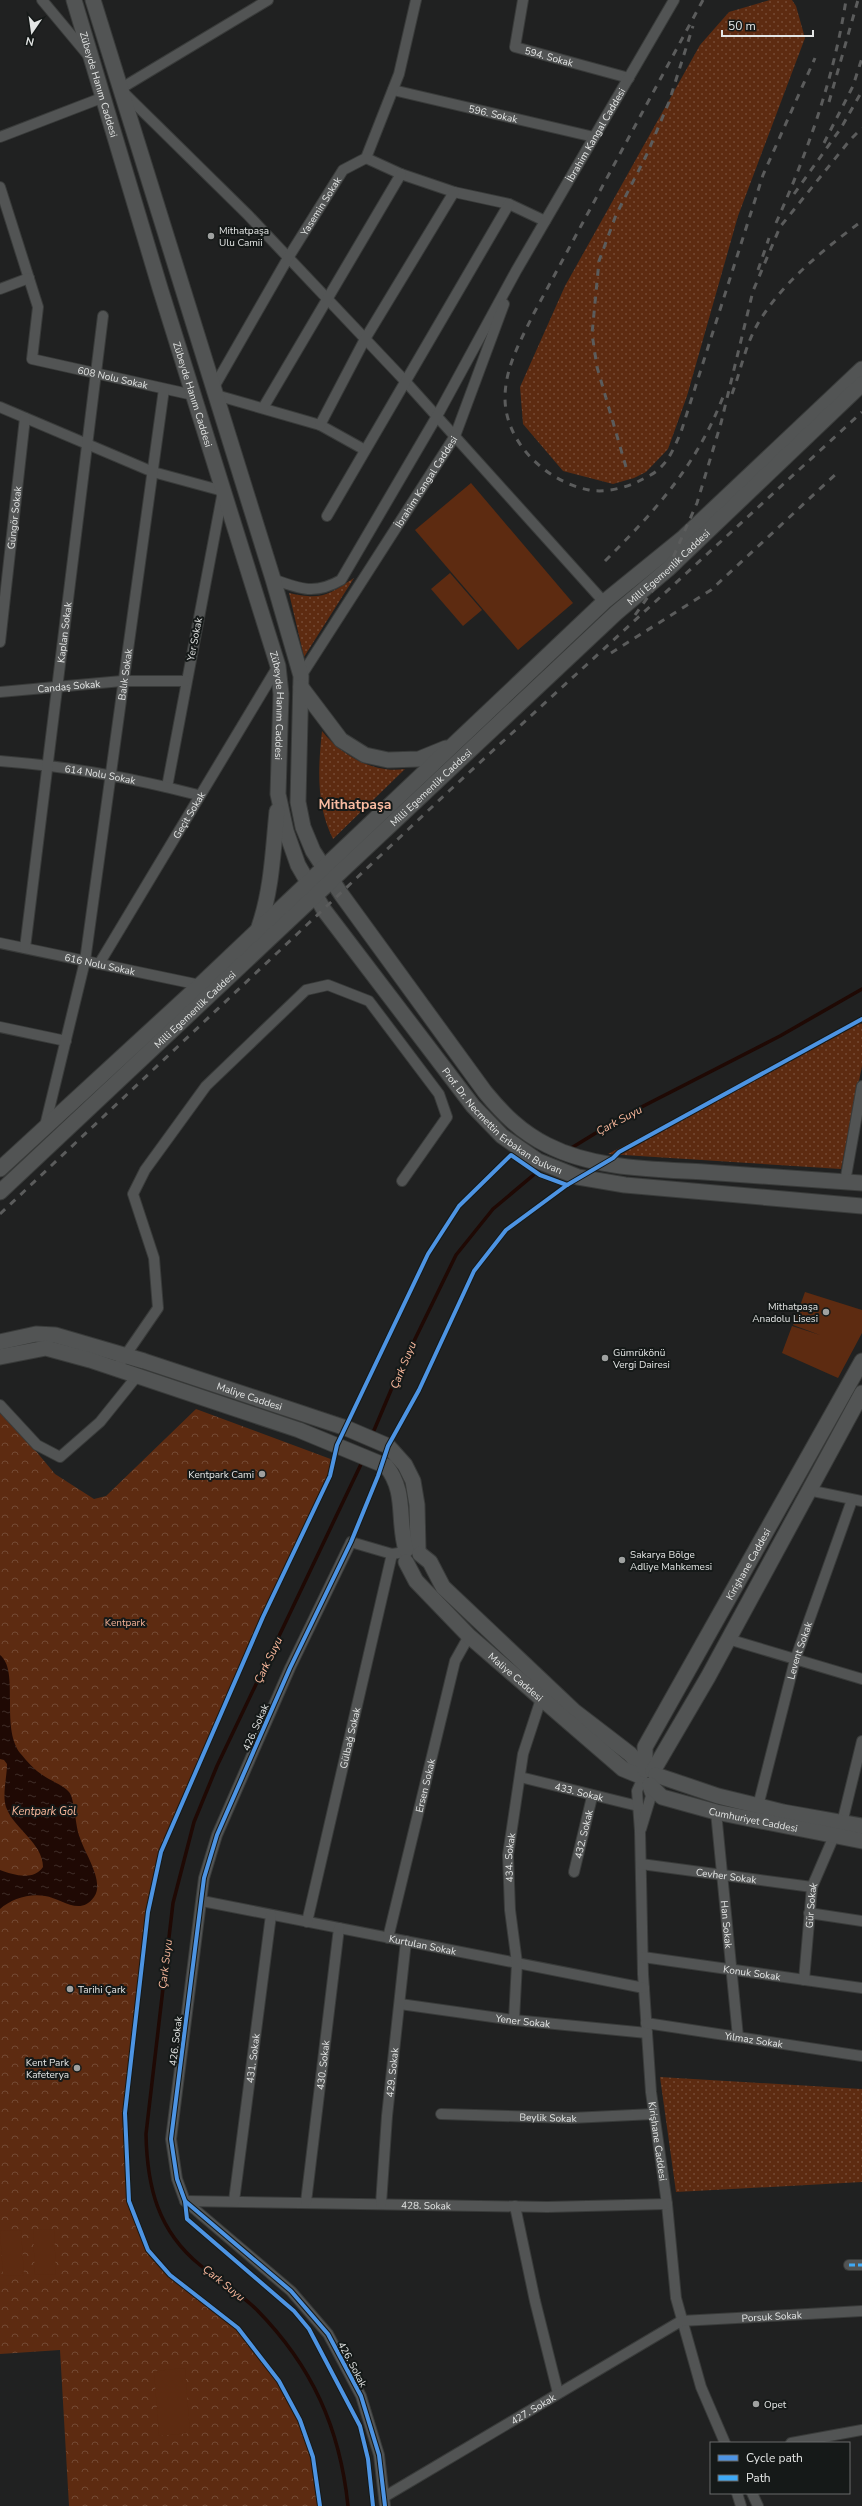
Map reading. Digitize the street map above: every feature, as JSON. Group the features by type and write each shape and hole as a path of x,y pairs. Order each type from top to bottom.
{"main road":[{"name":"Zübeyde Hanım Caddesi","path":"74,0 193,395 278,666 281,694 278,794 271,881 266,908 258,930"},
{"name":"Zübeyde Hanım Caddesi","path":"93,0 274,579 301,681 298,802 303,827 313,851 324,867"},
{"name":"Milli Egemenlik Caddesi","path":"2,1166 200,985 604,602 684,537 862,369"},
{"name":"Milli Egemenlik Caddesi","path":"0,1192 333,881 616,613 668,569 862,384"},
{"name":"Zübeyde Hanım Caddesi","path":"301,681 341,740 365,756 388,760 419,759 454,744"},
{"name":"Zübeyde Hanım Caddesi","path":"278,794 286,831 307,883"},
{"name":"Prof. Dr. Necmettin Erbakan Bulvarı","path":"324,867 485,1092 509,1119 534,1138 579,1158 602,1163 652,1169 862,1183"},
{"name":"Prof. Dr. Necmettin Erbakan Bulvarı","path":"307,883 317,896 324,910 473,1106 502,1136 538,1162 578,1177 625,1186 862,1206"},
{"name":"Maliye Caddesi","path":"0,1342 46,1334 125,1355 346,1428 388,1446 405,1465 413,1481 417,1505 408,1553"},
{"name":"Maliye Caddesi","path":"0,1357 46,1348 138,1376 337,1445 386,1466 393,1475 401,1498 403,1539 416,1581 469,1636 623,1769 647,1777"},
{"name":"Kirişhane Caddesi","path":"647,1777 645,1747 862,1361"},
{"name":"Kirişhane Caddesi","path":"647,1777 728,1639 862,1392"},
{"name":"Maliye Caddesi","path":"408,1553 430,1562 443,1587 574,1711 631,1755 647,1777"},
{"name":"Cumhuriyet Caddesi","path":"647,1777 758,1806 862,1826"},
{"name":"Cumhuriyet Caddesi","path":"647,1777 662,1797 716,1812 862,1841"}],"street":[{"path":"42,0 92,60"},
{"path":"249,0 252,10"},
{"path":"268,0 120,89 288,258 365,339 437,416 604,602"},
{"path":"416,0 399,74 366,158 401,174 454,192 509,204 545,222"},
{"name":"594. Sokak","path":"523,0 515,47 628,78"},
{"name":"İbrahim Kangal Caddesi","path":"274,579 310,591 330,587 341,580 437,416 516,271 674,0"},
{"name":"596. Sokak","path":"393,90 594,137"},
{"path":"0,137 104,97"},
{"name":"Yasemin Sokak","path":"215,391 288,258 343,170 366,158"},
{"path":"263,408 326,298 401,174"},
{"path":"0,187 29,278 0,289"},
{"path":"320,424 365,339 454,192"},
{"path":"327,516 509,204"},
{"name":"İbrahim Kangal Caddesi","path":"301,681 455,436 516,271"},
{"name":"608 Nolu Sokak","path":"29,278 38,307 32,359 193,395"},
{"name":"Kaplan Sokak","path":"25,948 103,316"},
{"name":"Balık Sokak","path":"86,961 122,681 164,389"},
{"path":"215,391 263,408 320,424 366,450"},
{"path":"0,407 153,472 223,491"},
{"name":"Güngör Sokak","path":"0,642 2,603 25,418"},
{"name":"Yer Sokak","path":"166,787 223,491"},
{"name":"Geçit Sokak","path":"99,964 198,795 278,666"},
{"name":"Candaş Sokak","path":"0,692 57,685 122,681 186,681"},
{"name":"614 Nolu Sokak","path":"0,761 47,765 166,787 198,795"},
{"name":"616 Nolu Sokak","path":"0,943 200,985"},
{"path":"45,1126 86,961"},
{"path":"116,1369 158,1308 154,1258 133,1194 145,1170 206,1086 306,990 328,985 368,1001 439,1094 447,1117 402,1181"},
{"path":"0,1027 66,1041"},
{"path":"845,1182 862,1086"},
{"path":"0,1405 37,1445 60,1457 100,1422 138,1376"},
{"path":"808,1490 857,1500"},
{"name":"Levent Sokak","path":"758,1806 795,1660 857,1500"},
{"name":"426. Sokak","path":"384,2501 379,2455 361,2396 328,2334 291,2291 185,2201 177,2179 171,2139 204,1878 216,1835 290,1668 350,1542 408,1553"},
{"name":"Gülbağ Sokak","path":"307,1922 408,1553"},
{"name":"Ersen Sokak","path":"388,1938 455,1661 469,1636"},
{"path":"728,1639 862,1679"},
{"name":"434. Sokak","path":"514,2020 517,1963 510,1910 508,1855 523,1754 541,1699"},
{"path":"842,1823 862,1741"},
{"name":"433. Sokak","path":"520,1777 592,1796 638,1806"},
{"name":"Kirişhane Caddesi","path":"647,1777 637,1792 640,1831 644,1988 654,2114 667,2204 676,2298 681,2321 701,2386 725,2442"},
{"name":"Kirişhane Caddesi","path":"640,1831 651,1796 647,1777"},
{"name":"432. Sokak","path":"574,1872 592,1796"},
{"name":"Han Sokak","path":"716,1812 738,2037"},
{"name":"Gür Sokak","path":"804,1980 812,1887 834,1836"},
{"name":"Cevher Sokak","path":"641,1864 812,1887"},
{"name":"Kurtulan Sokak","path":"202,1901 644,1988"},
{"path":"809,1913 862,1921"},
{"name":"431. Sokak","path":"234,2201 271,1915"},
{"name":"430. Sokak","path":"306,2202 339,1928"},
{"name":"429. Sokak","path":"381,2204 387,2116 406,1941"},
{"name":"Konuk Sokak","path":"643,1957 862,1988"},
{"name":"Yener Sokak","path":"400,2004 514,2020 647,2028"},
{"name":"Yılmaz Sokak","path":"647,2028 738,2037 862,2056"},
{"name":"Beylik Sokak","path":"441,2114 571,2118 654,2114"},
{"name":"428. Sokak","path":"185,2201 515,2206 667,2204"},
{"path":"515,2206 535,2301 558,2393"},
{"path":"849,2265 862,2265"},
{"name":"Porsuk Sokak","path":"681,2321 862,2311"},
{"name":"427. Sokak","path":"384,2501 558,2393 681,2321"},
{"path":"796,2442 862,2430"},
{"path":"737,2494 741,2506"},
{"path":"752,2494 758,2506"}],"green space":[{"path":"770,0 792,0 796,6 805,38 738,216 687,396 668,449 646,472 634,478 613,484 563,471 523,424 520,387 565,286 700,45 729,12"},
{"path":"471,483 573,603 518,650 415,530"},
{"path":"450,573 482,610 463,626 431,589"},
{"path":"354,578 304,657 289,593 309,596 323,595 330,593"},
{"path":"322,731 339,748 359,761 382,769 405,769 333,839 327,826 321,800 319,773"},
{"path":"859,1023 862,1024 862,1066 841,1169 608,1154"},
{"path":"805,1292 862,1310 862,1333 838,1378 782,1353 792,1326 820,1335 793,1325"},
{"name":"Kentpark","path":"0,1408 55,1474 94,1499 106,1496 196,1409 336,1461 263,1617 161,1852 148,1912 125,2113 129,2201 148,2250 170,2275 238,2328 279,2381 300,2420 313,2457 320,2506 69,2506 60,2350 0,2354"},
{"path":"660,2077 862,2089 862,2182 676,2192"},
{"path":"54,2229 56,2274 35,2275 33,2230"},
{"path":"21,2230 24,2275 3,2276 0,2231"},
{"path":"185,2368 190,2433 159,2436 154,2371"}],"water":[{"name":"Kentpark Göl","path":"0,1655 6,1663 9,1673 11,1729 14,1742 20,1753 40,1774 64,1787 71,1795 78,1833 96,1876 97,1884 97,1891 94,1897 89,1903 83,1906 70,1905 51,1897 33,1895 9,1902 0,1909 0,1870 23,1876 34,1874 43,1867 42,1858 38,1851 15,1822 6,1807 5,1792 7,1764 4,1760 0,1759"}],"waterway":[{"name":"Çark Suyu","path":"568,1150 622,1117 780,1036 862,989"},
{"name":"Çark Suyu","path":"372,1435 397,1376 456,1255 493,1209 543,1167"},
{"name":"Çark Suyu","path":"348,2506 338,2450 330,2424 308,2376 293,2353 257,2310 244,2298 200,2265 174,2238 165,2223 152,2190 146,2134 173,1903 194,1822 217,1766 363,1460"}],"railway":[{"path":"703,0 534,313 511,365 505,398 507,415 512,430 531,458 558,479 573,486 595,491 621,488 651,475 660,468 673,450 681,432 763,175 815,58"},
{"path":"776,223 799,169 827,86 841,29 846,0"},
{"path":"829,102 858,0"},
{"path":"626,467 597,367 592,334 599,261 616,215 647,154 669,102 693,26"},
{"path":"824,143 853,86 862,58"},
{"path":"794,194 841,128 862,91"},
{"path":"635,615 668,569 697,503 721,423 753,291 780,227 850,140 862,128"},
{"path":"732,394 756,327 777,297 803,269 833,243 862,221"},
{"path":"758,270 769,238"},
{"path":"605,561 642,523 688,466 712,422 723,397"},
{"path":"0,1214 450,790 862,412"},
{"path":"611,653 711,590 837,473"}],"marked path":[{"path":"849,2265 862,2265"}],"cycle path":[{"path":"385,2506 379,2455 361,2396 328,2334 291,2291 185,2201 177,2179 171,2139 204,1878 217,1835 290,1668 351,1542 378,1476 388,1446 419,1390 474,1271 506,1230 567,1185 613,1158 619,1152 862,1019"},
{"path":"320,2506 313,2457 300,2420 279,2381 238,2328 170,2275 148,2250 129,2201 125,2113 148,1912 161,1852 263,1617 330,1476 337,1445 428,1254 459,1206 511,1155 540,1175 567,1185"},
{"path":"185,2201 187,2219 294,2311 309,2329 360,2426 368,2459 373,2506"}],"place":[{"name":"Mithatpaşa Ulu Camii","path":"211,236"},
{"name":"Mithatpaşa Anadolu Lisesi","path":"826,1312"},
{"name":"Gümrükönü Vergi Dairesi","path":"605,1358"},
{"name":"Kentpark Cami","path":"262,1474"},
{"name":"Sakarya Bölge Adliye Mahkemesi","path":"622,1560"},
{"name":"Tarihi Çark","path":"70,1989"},
{"name":"Kent Park Kafeterya","path":"77,2068"},
{"name":"Opet","path":"756,2404"}],"district":[{"name":"Mithatpaşa","path":"355,804"}]}
